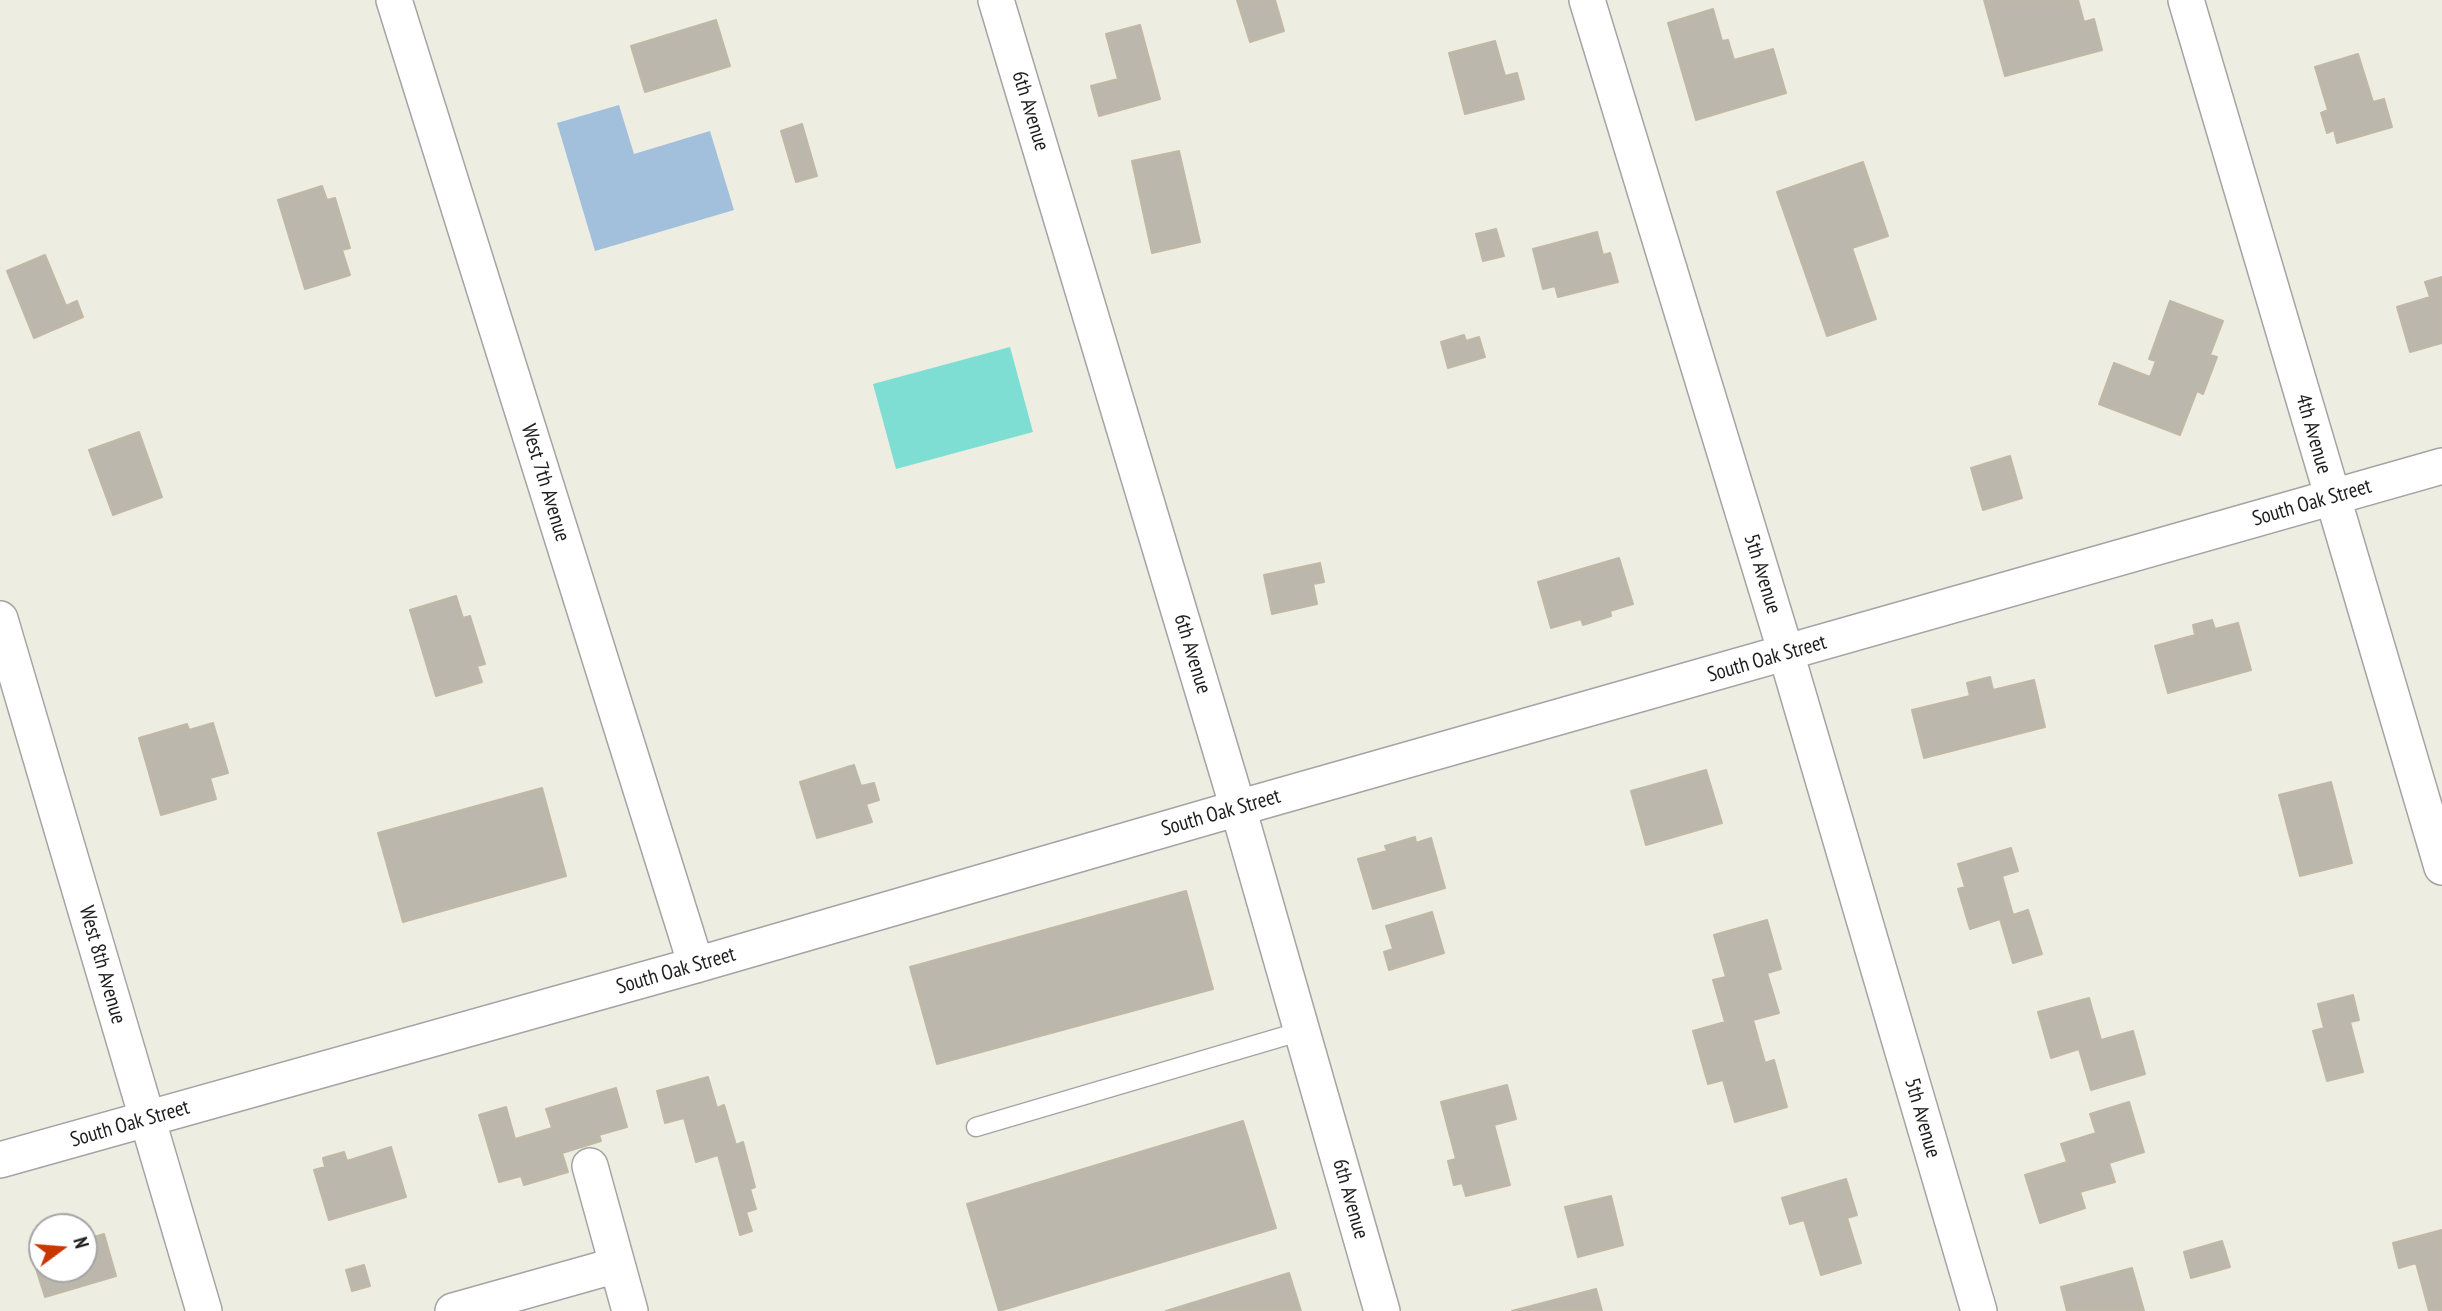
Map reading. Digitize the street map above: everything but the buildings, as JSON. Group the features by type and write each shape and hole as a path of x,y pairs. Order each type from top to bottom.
{"street":[{"name":"West 7th Avenue","path":"394,0 696,965"},
{"name":"6th Avenue","path":"996,0 1238,808 1382,1311"},
{"name":"5th Avenue","path":"1587,0 1786,653 1979,1311"},
{"name":"4th Avenue","path":"2186,0 2442,867"},
{"name":"South Oak Street","path":"0,1160 696,965 2442,466"},
{"name":"West 8th Avenue","path":"0,619 204,1311"},
{"path":"590,1167 630,1311"},
{"path":"453,1311 617,1265"}],"lane":[{"path":"976,1127 1302,1031"}],"shaded area":[{"path":"619,105 634,154 710,131 734,210 595,251 557,123"},
{"path":"1010,347 1033,432 896,469 873,384"}]}
